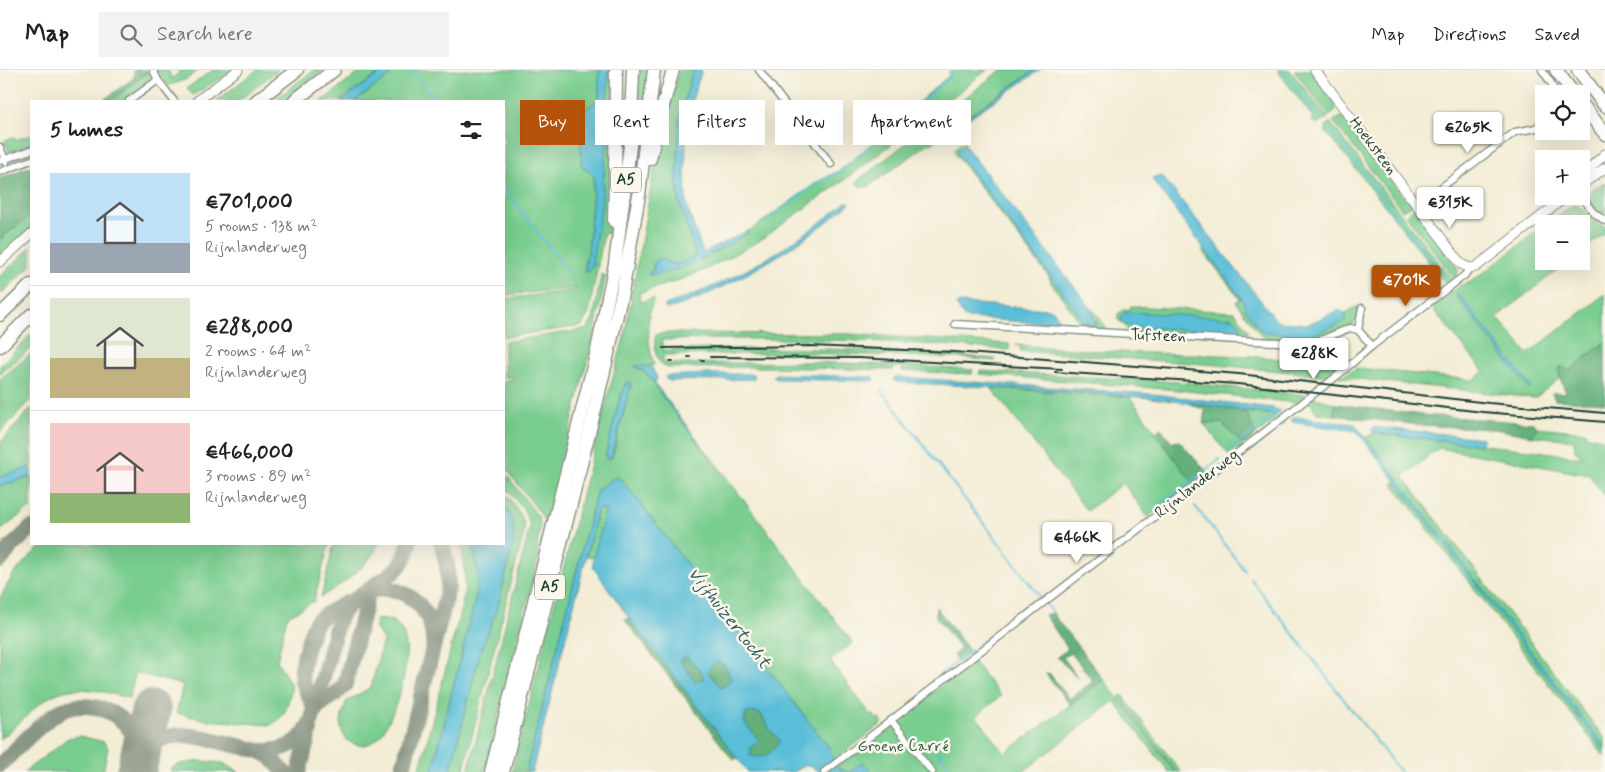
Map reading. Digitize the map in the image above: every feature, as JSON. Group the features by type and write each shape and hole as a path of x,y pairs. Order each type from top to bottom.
{"highway":[{"path":"257,100 297,70"},
{"path":"295,100 334,70"},
{"path":"610,288 609,267 615,184 616,70"},
{"name":"A5","path":"491,772 596,355 610,288 630,146 633,70"},
{"name":"A5","path":"503,772 608,356 622,293 639,195 654,70"},
{"name":"A5","path":"639,195 673,70"},
{"path":"1556,70 1567,85"},
{"path":"1578,70 1605,106"},
{"path":"1590,115 1605,134"},
{"path":"0,315 30,286"},
{"path":"0,346 30,316"}],"street":[{"path":"153,70 173,100"},
{"path":"198,100 238,70"},
{"path":"207,100 244,70"},
{"path":"758,70 831,164"},
{"name":"Hoeksteen","path":"1315,70 1461,264 1468,268"},
{"path":"1542,70 1553,85"},
{"path":"130,100 158,80"},
{"path":"1418,205 1515,132 1535,127"},
{"path":"0,147 2,161 8,169"},
{"path":"2,161 30,150"},
{"path":"1590,169 1605,154"},
{"path":"0,172 30,160"},
{"path":"1590,178 1605,168"},
{"name":"Rijnlanderweg","path":"824,772 1337,376 1372,346 1465,275 1468,268 1476,267 1555,205"},
{"path":"1588,205 1593,212 1605,221"},
{"path":"0,262 30,235"},
{"path":"1362,308 1358,330 1372,346"},
{"name":"Tufsteen","path":"956,324 1310,344 1350,328 1358,330"},
{"path":"891,720 932,772"}],"green space":[{"path":"134,70 147,70 148,72 111,100 103,100 134,78"},
{"path":"157,70 168,70 172,79 181,70 199,70 187,79 168,86"},
{"path":"213,70 234,70 193,95 187,88"},
{"path":"257,70 278,70 239,100 217,100"},
{"path":"314,70 324,70 285,100 274,100"},
{"path":"363,70 384,70 342,100 323,100"},
{"path":"398,70 599,70 599,98 585,110 585,100 520,100 520,145 584,145 584,169 594,175 588,256 585,260 585,272 593,266 591,262 601,209 606,150 608,148 607,145 613,145 612,211 608,234 604,233 589,313 582,326 505,337 505,299 575,290 576,288 505,295 505,100 356,100"},
{"path":"608,70 614,70 614,100 608,100"},
{"path":"638,70 649,70 645,100 635,100"},
{"path":"679,70 693,70 685,100 679,100 677,183 680,205 696,256 677,264 665,260 654,263 652,272 655,275 702,259 748,233 747,231 816,183 844,168 870,145 890,145 759,241 707,269 639,293 641,302 654,298 649,315 648,332 654,365 635,367 645,373 652,381 853,643 830,661 871,715 873,714 877,720 879,718 883,723 832,762 830,749 622,480 616,477 597,490 526,772 512,772 600,424 625,334 657,153 659,145 669,145 669,108","holes":["626,382 631,385 612,458 606,458 606,453 619,401"]},
{"path":"955,70 987,70 948,100 921,100"},
{"path":"1001,70 1035,70 971,114 971,100 962,100"},
{"path":"1277,70 1290,70 1328,118 1318,124 1312,121 1314,119"},
{"path":"1294,70 1310,70 1336,104 1335,112 1329,116"},
{"path":"148,72 151,80 124,100 111,100"},
{"path":"1341,117 1347,118 1350,123 1349,125 1405,198 1408,197 1413,204 1402,210 1333,121"},
{"path":"1330,122 1453,281 1447,285 1326,133 1326,127"},
{"path":"30,135 30,144 9,152 5,140 13,137 15,140"},
{"path":"632,145 639,145 626,245 623,244"},
{"path":"904,145 926,145 868,187 859,186 856,182"},
{"path":"959,145 965,145 966,147 957,153 1085,322 1098,325 1092,314 1093,311 1106,327 1105,330 1086,330 1051,283 1049,277 955,154 955,148"},
{"path":"30,166 30,216 0,239 0,178"},
{"path":"1602,183 1605,183 1605,217 1591,204 1590,192"},
{"path":"1573,205 1582,208 1590,215 1559,215"},
{"path":"1415,206 1426,221 1424,223 1457,267 1458,272 1455,279 1406,215"},
{"path":"1590,215 1605,227 1605,233 1590,245"},
{"path":"30,216 30,230 0,258 0,239"},
{"path":"1535,233 1535,270 1557,270 1497,317 1528,354 1605,294 1605,342 1569,371 1560,367 1560,378 1535,398 1339,377 1357,368 1473,380 1484,372 1432,308 1461,285 1471,282","holes":["1458,294 1531,387 1529,389 1456,295"]},
{"path":"30,248 30,266 0,295 0,276"},
{"path":"1204,248 1243,301 1246,310 1262,332 1346,317 1345,313 1357,306 1359,314 1356,321 1351,325 1315,340 1263,338 1236,302 1240,299 1202,250"},
{"path":"601,274 606,276 595,331 546,525 540,513 505,467 505,381 514,379 514,377 505,377 505,342 587,329 593,319"},
{"path":"1131,306 1235,312 1249,332 1246,337 1127,331 1127,328 1117,319 1118,314 1123,310 1130,309"},
{"path":"657,334 849,334 1010,344 1009,350 836,340 662,340 663,350 829,349 954,355 995,359 995,361 963,358 806,353 663,355 664,364 806,362 973,370 972,374 902,371 902,367 894,367 893,370 766,367 669,368 661,363 658,359 655,349"},
{"path":"30,335 30,349 0,374 0,366"},
{"path":"1605,342 1605,403 1555,400 1552,393 1566,393 1560,378 1560,366 1570,371"},
{"path":"1015,345 1115,352 1251,356 1335,364 1340,369 1330,376 1218,365 1020,351 1020,346"},
{"path":"30,355 30,400 0,433 0,379"},
{"path":"980,371 1179,382 1307,395 1297,403 1178,390 979,374"},
{"path":"991,388 1130,397 1193,483 1148,517 1123,483 1087,511"},
{"path":"1313,397 1336,404 1333,415 1317,413 1308,400"},
{"path":"1185,402 1246,412 1256,435 1243,445 1222,423 1203,423 1205,410"},
{"path":"1336,404 1423,415 1534,423 1537,427 1533,436 1494,429 1418,425 1333,415"},
{"path":"30,409 30,467 0,477 0,443"},
{"path":"1246,412 1277,415 1273,422 1256,435"},
{"path":"1203,423 1222,423 1243,445 1229,455"},
{"path":"1537,427 1587,432 1585,435 1605,440 1605,496 1589,475 1439,448 1403,476 1605,739 1605,747 1365,438 1374,433 1539,451 1582,458 1575,450 1574,440 1533,436"},
{"path":"1161,428 1172,442 1179,441 1207,472 1193,483 1155,433"},
{"path":"505,472 539,518 540,528 537,546 539,555 484,772 468,772 530,526 524,511 505,486"},
{"path":"30,477 30,508 0,531 0,486"},
{"path":"1397,481 1605,751 1605,757 1393,484"},
{"path":"505,493 521,515 524,532 463,772 450,772 479,656 498,606 513,544 514,530 510,515 505,507"},
{"path":"600,508 605,510 605,513 594,558 586,556"},
{"path":"43,545 329,545 314,601 287,617 277,661 292,686 288,704 276,722 270,725 206,720 176,713 183,685 136,673 129,698 82,689 59,693 37,706 0,739 0,598 13,575"},
{"path":"334,545 378,545 361,568 321,597"},
{"path":"460,545 472,545 478,573 476,596 432,772 419,772 463,601 465,572"},
{"path":"936,607 971,653 958,663 953,655 961,649 936,617"},
{"path":"1052,613 1104,680 1070,705 1046,674 1049,673 1070,699 1093,681 1071,653 1063,657 1079,679 1057,657 1068,649 1045,615"},
{"path":"629,618 737,758 733,760 625,620"},
{"path":"385,619 398,625 404,637 406,653 400,692 386,726 379,737 369,744 357,745 347,740 343,735 341,728 342,718 346,702 371,687 383,640 375,627 376,620"},
{"path":"686,656 704,675 702,680 695,683 680,660"},
{"path":"717,661 725,665 731,679 721,688 707,671"},
{"name":"Groene Carré","path":"973,661 1001,696 976,716 1005,753 1104,680 1175,772 1169,772 1114,701 1023,772 849,772 840,771 836,767"},
{"path":"1122,695 1181,772 1176,772 1119,697"},
{"path":"755,712 761,714 770,730 780,741 771,753 760,757 750,756 746,729 746,713"},
{"path":"80,736 104,742 108,748 103,772 24,772 68,738"},
{"path":"199,761 223,763 239,772 171,772 172,768 180,764"}],"water":[{"path":"384,70 398,70 356,100 342,100"},
{"path":"599,70 608,70 608,100 597,100 599,98"},
{"path":"693,70 702,70 692,100 685,100"},
{"path":"1035,70 1040,70 971,117 971,115"},
{"path":"595,101 595,145 607,145 608,147 606,150 601,209 592,262 594,266 591,266 590,271 585,272 594,176 581,165 581,145 585,145 585,110"},
{"path":"679,120 679,145 686,145 685,178 687,207 703,253 747,231 748,233 686,266 661,274 649,275 649,272 653,271 655,261 660,258 676,265 696,256 680,205 677,183"},
{"path":"960,147 966,147 1093,311 1092,314 1098,326 1085,322 957,153"},
{"path":"1162,176 1276,320 1279,322 1308,324 1339,310 1345,313 1345,321 1310,336 1262,332 1246,310 1243,301 1152,179"},
{"path":"846,202 850,203 821,226 791,248 759,267 696,299 681,305 665,308 665,305 737,275 783,249"},
{"path":"1458,293 1531,387 1529,389 1456,295"},
{"path":"956,304 1049,309 1053,310 1058,317 1056,324 968,318 964,317"},
{"path":"1127,312 1234,318 1241,326 1239,332 1135,327 1123,323 1121,316"},
{"path":"634,366 651,366 657,377 655,384 710,456 662,396 651,378"},
{"path":"753,374 755,376 753,379 669,381 665,378 666,376"},
{"path":"776,374 873,377 875,380 776,379 773,376"},
{"path":"896,377 1152,394 1273,408 1281,411 1277,415 1151,398 896,382 893,379"},
{"path":"629,381 631,385 611,458 609,459 606,458 606,453 619,401"},
{"path":"1295,417 1355,424 1605,747 1605,751 1357,431 1295,423 1291,420"},
{"path":"1374,427 1483,438 1482,445 1374,433 1371,430"},
{"path":"30,467 30,477 0,486 0,477"},
{"path":"616,477 622,480 830,749 835,765 849,772 820,772 805,765 793,772 748,772 629,618 593,567 593,560 605,513 605,510 601,508 597,513 532,772 526,772 597,490","holes":["686,656 704,675 702,680 695,682 680,660","717,661 725,666 731,679 721,688 707,671","755,712 761,714 770,730 780,741 764,756 750,756 751,747 759,740 744,722 746,713"]},
{"path":"505,507 512,520 514,530 513,544 498,606 479,656 450,772 432,772 476,596 478,573 472,545 505,545"},
{"path":"863,762 871,772 849,772"}],"waterway":[{"path":"412,70 435,100"},
{"path":"923,100 950,77 949,72 951,70"},
{"path":"1282,70 1317,115"},
{"path":"1330,130 1445,279"},
{"path":"765,222 818,182 841,170 871,145"},
{"path":"505,189 572,277"},
{"path":"882,391 1041,598"},
{"path":"1228,451 1277,414"},
{"path":"1279,427 1284,423"},
{"path":"1261,442 1272,433"},
{"path":"1246,454 1257,446"},
{"path":"1154,509 1220,459"},
{"path":"1214,479 1234,463"},
{"path":"1196,492 1206,485"},
{"path":"1195,506 1245,571"},
{"path":"1250,578 1400,772"},
{"path":"980,644 1040,597"},
{"path":"1048,606 1054,614"},
{"path":"937,677 972,650"},
{"path":"930,742 953,772"}],"taxiway":[{"path":"0,561 10,548 30,529"},
{"path":"260,751 277,750 292,744 303,735 312,719 337,624 344,611 353,601 397,569 409,545"},
{"path":"402,772 448,588 447,565 442,545"},
{"path":"314,713 321,704 338,692 345,684 367,596 373,587"},
{"path":"369,591 393,590 413,599 421,606 427,616 433,639"},
{"path":"314,712 314,707 302,680 304,658 309,639 318,620 348,602"},
{"path":"0,765 35,730 57,713 66,709 87,706 107,711 124,722 134,738 138,764"},
{"path":"299,772 310,729"},
{"path":"138,764 153,745 162,739 180,735 214,740 260,751 270,756 284,772"}],"runway":[{"path":"136,772 151,710"}],"railway":[{"path":"663,348 810,346 954,352 1239,374 1489,403 1605,413"},
{"path":"710,357 859,358 1062,369"},
{"path":"1055,372 1238,384 1483,412 1605,422"}],"water label":[{"name":"Vijfhuizertocht","path":"729,618"}]}
